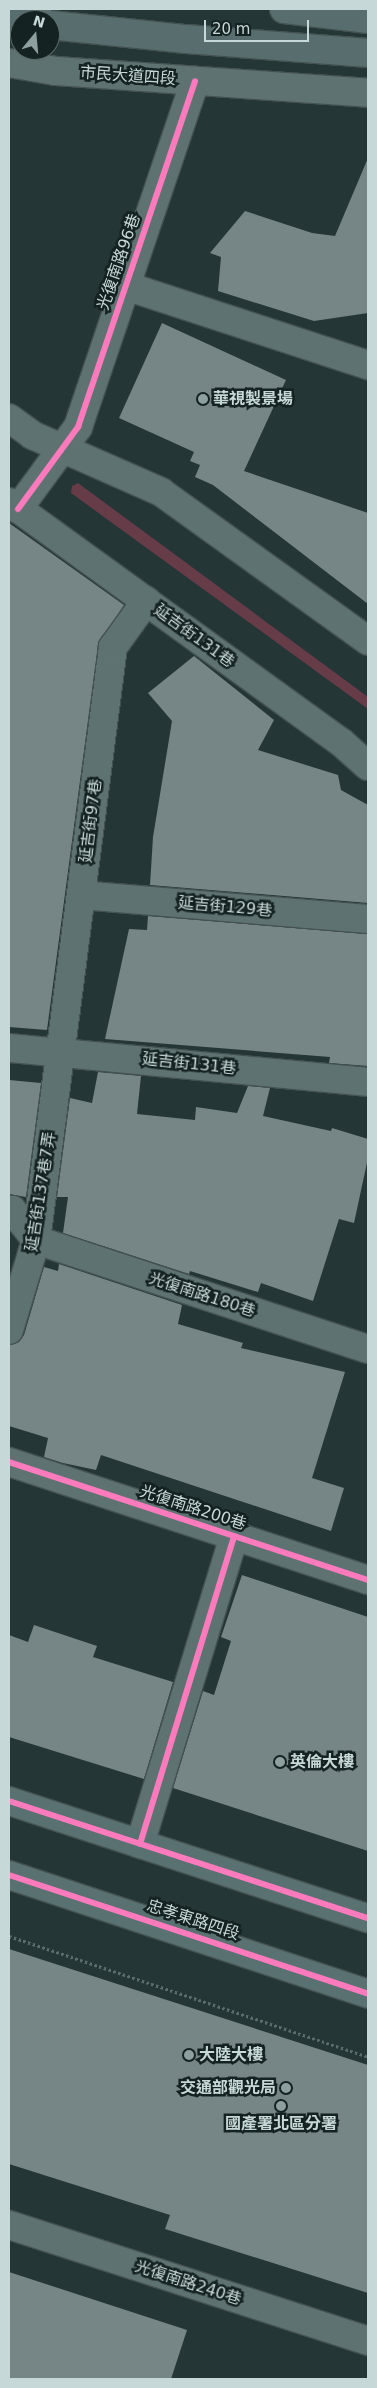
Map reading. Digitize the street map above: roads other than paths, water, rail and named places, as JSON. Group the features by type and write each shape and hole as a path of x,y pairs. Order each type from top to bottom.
{"highway":[{"path":"284,9 368,19"},
{"path":"60,26 186,39 368,53"}],"main road":[{"path":"9,1802 368,1918"},
{"name":"忠孝東路四段","path":"9,1875 368,1994"}],"street":[{"name":"市民大道四段","path":"9,63 56,71 368,93"},
{"name":"光復南路96巷","path":"62,448 78,427 195,81"},
{"name":"光復南路96巷","path":"126,286 368,366"},
{"path":"9,418 32,435 161,492 368,641"},
{"name":"延吉街131巷","path":"62,448 13,506 341,742 368,766"},
{"name":"延吉街97巷","path":"61,1051 113,647 146,601"},
{"name":"延吉街129巷","path":"81,895 368,919"},
{"name":"延吉街131巷","path":"9,1048 61,1051 368,1082"},
{"name":"延吉街137巷7弄","path":"9,1330 36,1240 61,1051"},
{"path":"9,1210 12,1210 36,1240"},
{"name":"光復南路180巷","path":"36,1240 368,1349"},
{"name":"光復南路200巷","path":"9,1462 368,1580"},
{"path":"140,1844 234,1536"},
{"name":"光復南路240巷","path":"9,2225 368,2341"}],"place":[{"name":"華視製景場","path":"203,399"},
{"name":"英倫大樓","path":"280,1762"},
{"name":"大陸大樓","path":"189,2055"},
{"name":"交通部觀光局","path":"286,2088"},
{"name":"國產署北區分署","path":"281,2106"}]}
